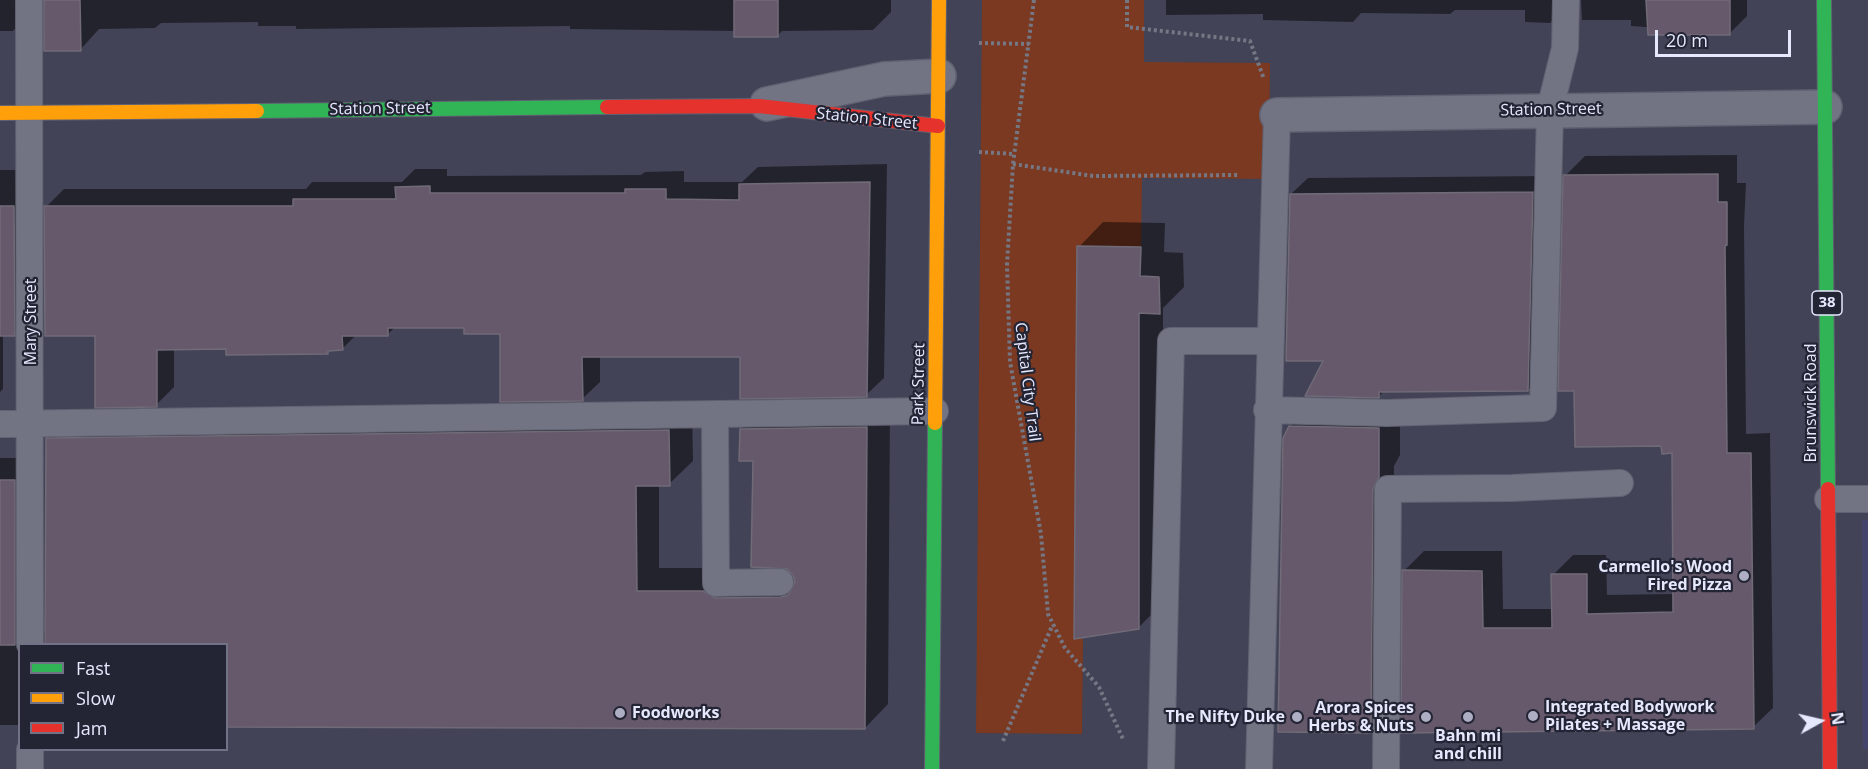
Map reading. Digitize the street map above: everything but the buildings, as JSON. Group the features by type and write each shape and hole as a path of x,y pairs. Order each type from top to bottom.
{"street":[{"name":"Park Street","path":"932,769 939,0"},
{"name":"Brunswick Road","path":"1824,0 1830,769"},
{"name":"Station Street","path":"759,106 884,79 939,76"},
{"name":"Station Street","path":"0,113 759,106 938,126"},
{"name":"Station Street","path":"1277,115 1550,109 1825,107"}],"lane":[{"name":"Mary Street","path":"28,0 30,643"},
{"path":"1267,410 1387,413 1543,408 1550,109 1565,48 1566,0"},
{"path":"1259,769 1267,410 1277,115"},
{"path":"1161,769 1171,341 1269,341"},
{"path":"0,423 715,416 935,411"},
{"path":"715,416 716,583 780,582"},
{"path":"1386,769 1388,489 1512,488 1620,483"},
{"path":"1828,499 1868,499"},
{"path":"30,751 30,769"}],"path":[{"name":"Capital City Trail","path":"1034,0 1013,164 1007,266 1010,362 1041,534 1044,592 1052,626 1065,648 1100,687 1125,743"},
{"path":"1127,0 1127,27 1250,41 1277,115"},
{"path":"939,41 1029,44"},
{"path":"1013,164 1093,177 1275,174"},
{"path":"1003,741 1052,626"}],"shaded area":[{"path":"982,0 1144,0 1144,62 1270,63 1269,179 1142,178 1141,247 1077,247 1074,639 1083,639 1082,734 976,733"},
{"path":"1862,520 1868,520 1868,749 1863,749"}],"traffic: fast":[{"path":"1824,0 1828,489"},
{"path":"257,111 607,107"},
{"path":"932,769 935,423"}],"traffic: slow":[{"path":"935,423 939,0"},
{"path":"0,113 257,111"}],"traffic: jam":[{"path":"607,107 759,106 938,126"},
{"path":"1828,489 1830,769"}],"place":[{"name":"Carmello's Wood Fired Pizza","path":"1744,576"},
{"name":"Foodworks","path":"620,713"},
{"name":"Integrated Bodywork Pilates + Massage","path":"1533,716"},
{"name":"The Nifty Duke","path":"1297,717"},
{"name":"Arora Spices Herbs & Nuts","path":"1426,717"},
{"name":"Bahn mi and chill","path":"1468,717"}]}
